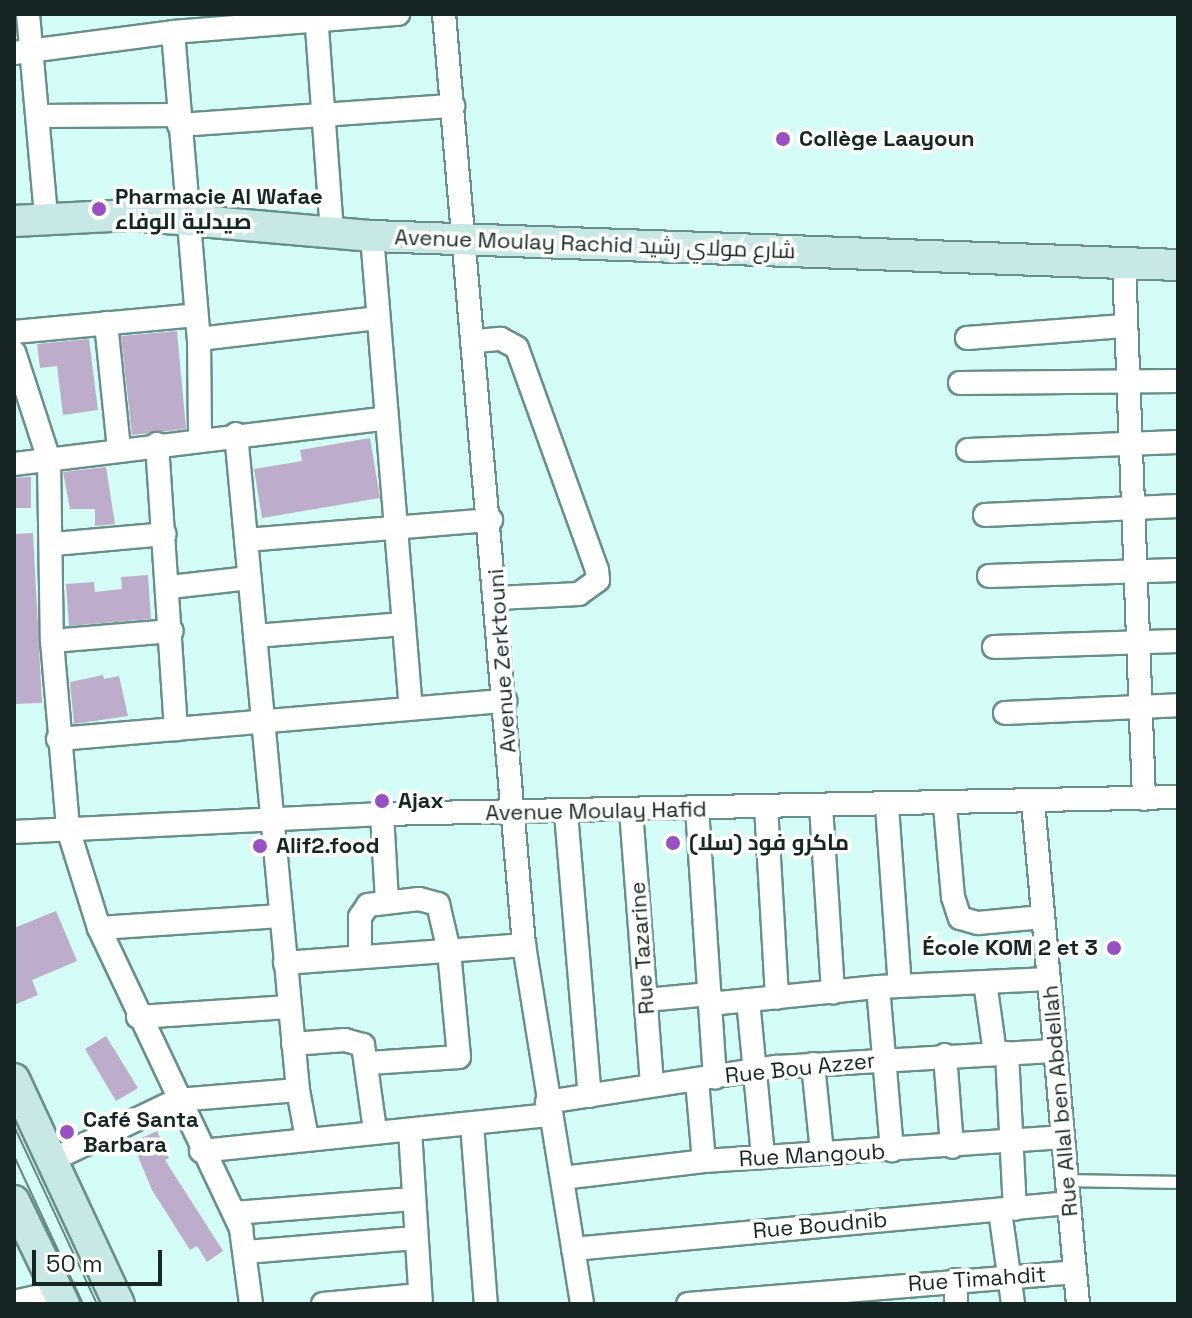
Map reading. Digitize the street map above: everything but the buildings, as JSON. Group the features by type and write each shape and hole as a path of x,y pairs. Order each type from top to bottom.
{"street":[{"path":"28,14 23,52 39,116 46,217"},
{"path":"23,52 173,32 220,21 398,14"},
{"name":"Avenue Zerktouni","path":"444,14 476,341 524,945 548,1109 582,1304"},
{"path":"316,18 332,230"},
{"path":"173,32 178,120 190,218 199,339 200,439"},
{"path":"39,116 178,120 453,106"},
{"name":"Avenue Moulay Rachid شارع مولاي رشيد","path":"14,221 46,217 190,218 372,236 1178,265"},
{"path":"372,236 411,707"},
{"path":"1124,263 1144,799"},
{"path":"14,332 196,315"},
{"path":"199,339 377,318"},
{"path":"106,323 119,449"},
{"path":"967,338 1124,326"},
{"path":"476,341 501,339 517,348 598,580 579,594 497,598"},
{"path":"14,352 49,460 54,544 52,641 68,829 99,928 201,1151 234,1213 246,1252 251,1304"},
{"path":"960,383 1178,381"},
{"path":"14,464 236,434 386,418"},
{"path":"236,434 289,1007 307,1138"},
{"path":"968,450 1178,442"},
{"path":"157,444 170,587 176,729"},
{"path":"985,515 1178,506"},
{"path":"246,540 491,520"},
{"path":"54,544 165,534"},
{"path":"989,576 1178,570"},
{"path":"170,587 249,578"},
{"path":"255,636 404,624"},
{"path":"52,641 172,631"},
{"path":"994,647 1178,641"},
{"path":"58,739 505,701"},
{"path":"1005,713 1178,705"},
{"name":"Avenue Moulay Hafid","path":"14,832 382,814 566,813 766,806 945,806 1178,797"},
{"name":"Rue Allal ben Abdellah","path":"1033,802 1078,1304"},
{"path":"766,806 777,998"},
{"path":"821,806 833,993"},
{"path":"887,806 900,986"},
{"path":"945,806 953,897 960,918 978,923 1043,917"},
{"path":"697,808 710,999 704,1161"},
{"name":"Rue Tazarine","path":"631,811 652,1085"},
{"path":"566,813 590,1096"},
{"path":"382,814 387,901"},
{"path":"360,957 360,917 372,903 435,901 442,910 459,1057 369,1063"},
{"path":"99,928 281,916"},
{"path":"285,963 524,945"},
{"path":"646,1000 748,1000 878,987 1049,979"},
{"path":"985,982 1001,1053 1011,1140 1008,1274 1013,1304"},
{"path":"878,987 892,1150"},
{"path":"748,1000 763,1157"},
{"path":"138,1017 289,1007"},
{"path":"293,1044 355,1041 367,1050 375,1130"},
{"name":"Rue Bou Azzer","path":"201,1151 375,1130 472,1124 548,1109 590,1096 755,1069 945,1055 1055,1051"},
{"path":"945,1055 952,1147"},
{"path":"813,1064 822,1153"},
{"path":"14,1079 119,1304"},
{"path":"52,1160 177,1100 298,1090"},
{"path":"472,1124 486,1304"},
{"path":"323,1304 420,1299 410,1130"},
{"name":"Rue Mangoub","path":"562,1178 704,1161 952,1147 1062,1137"},
{"name":"Rue Boudnib","path":"573,1249 1008,1210 1067,1192"},
{"path":"234,1213 412,1199"},
{"path":"14,1201 61,1298 14,1302"},
{"path":"246,1252 415,1238"},
{"name":"Rue Timahdit","path":"688,1304 899,1294 956,1280 1008,1274 1075,1272"},
{"path":"956,1280 956,1304"}],"lane":[{"path":"1067,1192 1178,1182"}],"tram line":[{"path":"14,1126 97,1304"},
{"path":"14,1156 83,1304"}],"place":[{"name":"Collège Laayoun","path":"783,139"},
{"name":"Pharmacie Al Wafae صيدلية الوفاء","path":"99,209"},
{"name":"Ajax","path":"382,801"},
{"name":"ماكرو فود (سلا)","path":"673,843"},
{"name":"Alif2.food","path":"260,846"},
{"name":"École KOM 2 et 3","path":"1114,948"},
{"name":"Café Santa Barbara","path":"67,1132"}]}
